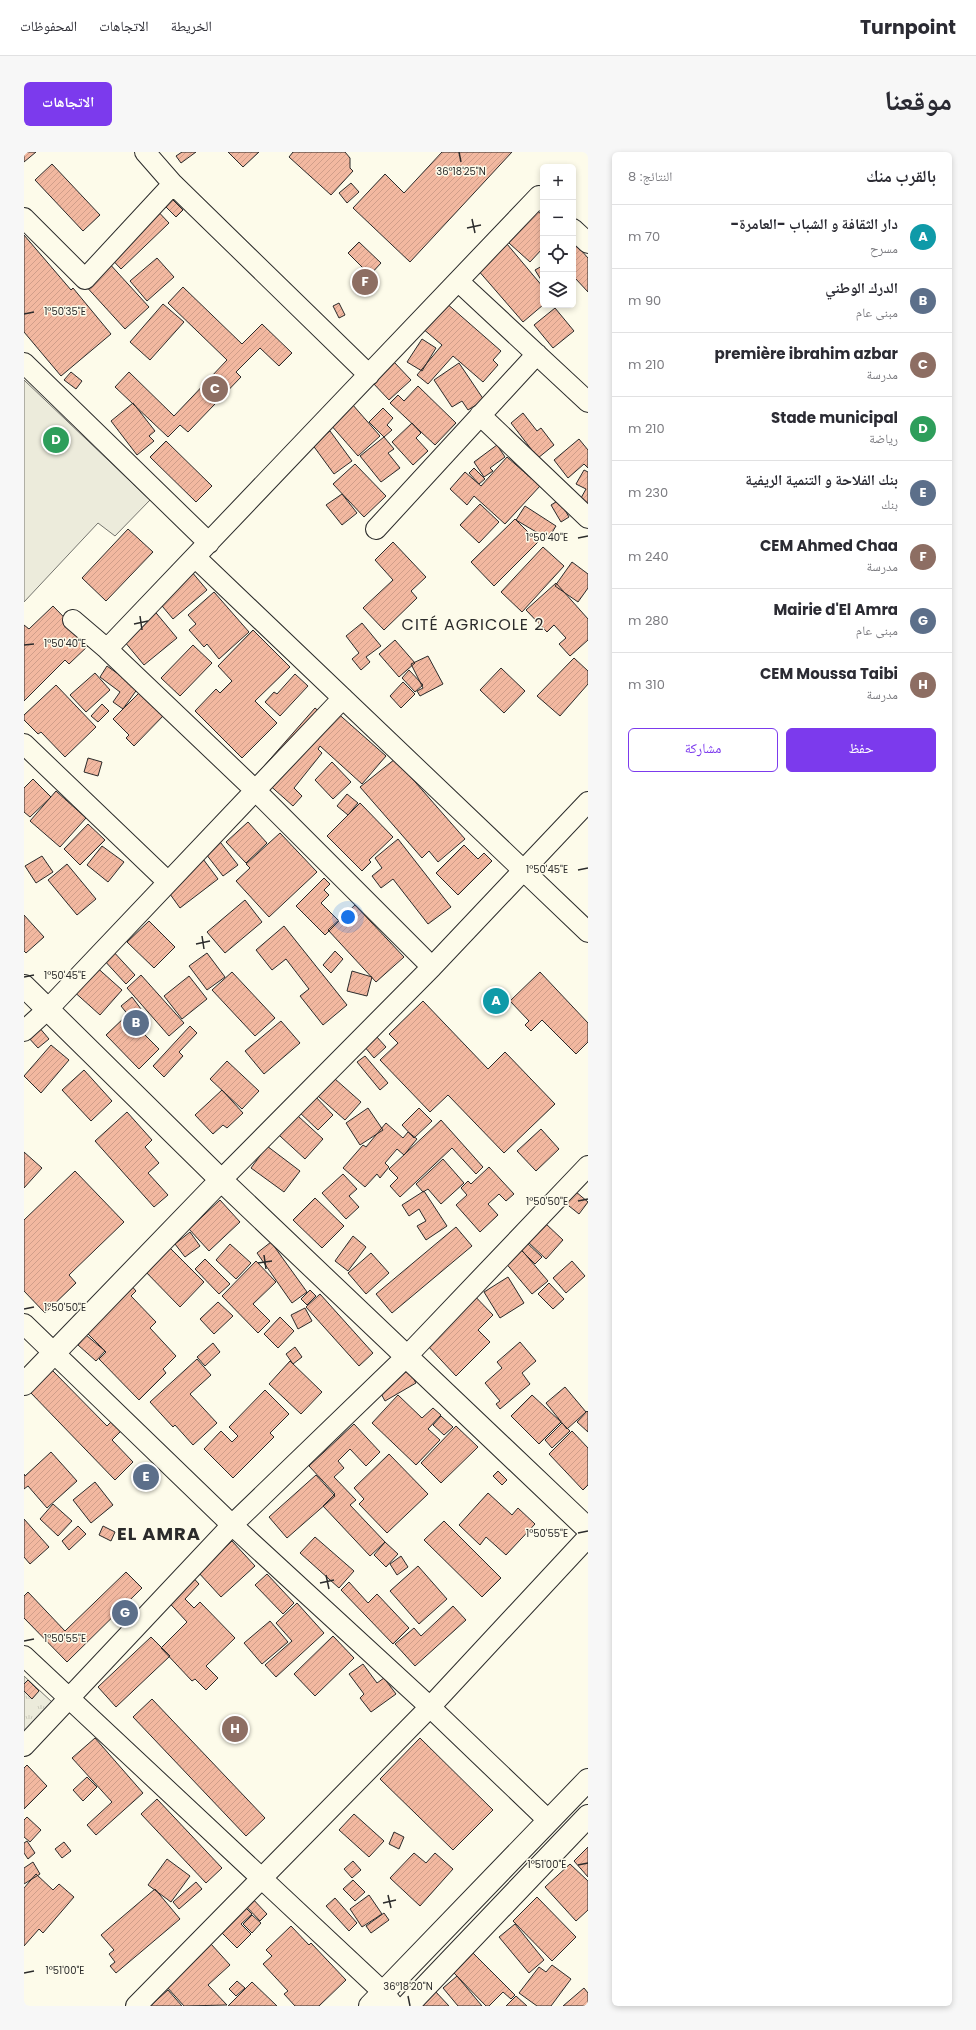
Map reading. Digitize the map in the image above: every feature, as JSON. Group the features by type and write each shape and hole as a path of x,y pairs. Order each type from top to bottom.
{"main road":[{"path":"24,986 222,1180 588,1529"},
{"path":"24,1384 222,1180"},
{"path":"383,2001 588,1780"},
{"path":"407,2006 588,1816"}],"street":[{"path":"144,152 173,184 369,375"},
{"path":"24,218 86,279 173,184"},
{"path":"108,649 539,196 542,200"},
{"path":"576,232 588,243"},
{"path":"458,281 588,402"},
{"path":"376,528 537,354"},
{"path":"24,363 209,543"},
{"path":"480,415 588,518"},
{"path":"195,557 588,932"},
{"path":"73,620 108,649 255,790 432,967"},
{"path":"24,1031 48,1009 343,698"},
{"path":"24,744 168,882"},
{"path":"222,1180 432,967 588,802"},
{"path":"24,1746 232,1525 408,1356 588,1166"},
{"path":"24,1324 232,1525 430,1707 549,1821"},
{"path":"136,2006 264,1878 430,1707 588,1537"},
{"path":"24,1656 264,1878 383,2001"},
{"path":"572,1797 588,1812"}],"green space":[{"path":"24,380 150,500 115,536 98,523 24,602"},
{"path":"24,1676 52,1702 24,1732"}],"building":[{"path":"24,152 36,152 24,162"},
{"path":"182,152 196,152 181,163 176,156"},
{"path":"228,152 259,152 243,167"},
{"path":"293,152 345,152 350,158 350,168 353,171 331,195 289,157"},
{"path":"442,152 512,152 410,262 353,208 385,174 404,193"},
{"path":"52,164 100,215 83,231 35,180"},
{"path":"351,183 359,192 347,203 339,193"},
{"path":"169,196 183,210 176,217 162,203"},
{"path":"528,202 540,213 540,251 530,262 499,234"},
{"path":"152,205 169,223 121,269 104,251"},
{"path":"24,235 71,290 73,288 111,334 61,376 24,332"},
{"path":"359,242 381,263 370,275 348,253"},
{"path":"507,244 540,283 540,308 523,322 477,269"},
{"path":"576,244 588,258 588,292 576,279"},
{"path":"157,258 174,277 147,301 130,281"},
{"path":"107,261 149,307 125,329 83,283"},
{"path":"540,267 540,278 535,270"},
{"path":"183,287 242,344 262,324 292,353 279,366 260,348 236,372 241,377 188,432 180,425 168,437 115,387 129,372 174,416 227,360 168,303"},
{"path":"445,302 501,351 493,360 498,365 483,382 453,356 428,384 417,375 442,345 422,328"},
{"path":"339,303 345,315 339,318 333,306"},
{"path":"163,304 184,322 150,360 130,342"},
{"path":"555,308 574,331 553,348 534,325"},
{"path":"422,339 436,348 422,371 407,362"},
{"path":"394,362 411,380 389,400 372,382"},
{"path":"459,363 484,400 468,410 462,401 452,407 434,380"},
{"path":"71,372 82,381 76,389 64,380"},
{"path":"418,386 456,423 435,445 390,403 398,395 404,401"},
{"path":"133,403 155,431 149,436 154,441 137,455 111,421"},
{"path":"352,404 380,436 358,456 330,424"},
{"path":"383,408 393,418 387,425 392,430 384,437 369,422"},
{"path":"523,413 537,431 541,428 554,445 538,458 511,423"},
{"path":"412,423 421,433 416,438 428,451 413,465 392,442"},
{"path":"330,431 352,461 334,474 312,444"},
{"path":"384,437 394,449 388,453 400,468 381,482 360,456"},
{"path":"579,439 588,450 588,468 584,464 568,478 554,460"},
{"path":"166,441 212,486 196,502 150,457"},
{"path":"497,445 505,457 490,468 493,471 484,477 474,462"},
{"path":"507,457 540,486 505,524 474,496 467,505 450,489 465,472 481,486"},
{"path":"355,464 386,496 364,517 333,484"},
{"path":"474,468 485,479 479,484 469,473"},
{"path":"584,470 588,472 588,513 576,507 586,489 576,484"},
{"path":"342,494 357,513 342,525 326,505"},
{"path":"559,500 569,517 561,522 551,505"},
{"path":"480,504 499,522 479,543 460,525"},
{"path":"525,506 556,526 548,539 516,520"},
{"path":"515,519 538,542 494,586 471,562"},
{"path":"128,529 153,552 106,601 82,578"},
{"path":"393,542 426,577 411,591 417,598 384,630 363,608 393,580 375,560"},
{"path":"543,547 564,566 522,612 501,592"},
{"path":"572,562 588,574 588,588 578,602 555,586"},
{"path":"186,565 207,590 173,619 152,594"},
{"path":"556,583 588,619 588,640 570,656 559,644 566,638 554,625 547,632 526,610"},
{"path":"214,592 249,632 219,659 207,644 204,647 189,630 196,624 188,615"},
{"path":"147,602 177,638 144,665 114,629"},
{"path":"53,606 90,644 69,664 65,660 24,701 24,625 29,629"},
{"path":"362,623 381,646 366,657 370,662 361,670 352,659 359,653 346,636"},
{"path":"253,630 290,667 255,701 277,723 242,758 195,711 216,689 220,693 232,681 218,666"},
{"path":"395,640 415,663 399,677 379,654"},
{"path":"193,645 212,663 180,696 161,678"},
{"path":"428,656 443,684 420,696 417,691 423,688 411,664"},
{"path":"574,658 588,671 588,684 560,716 537,696"},
{"path":"107,666 138,688 123,709 113,702 120,692 100,677"},
{"path":"501,668 525,691 504,713 480,690"},
{"path":"409,670 423,685 415,692 402,678"},
{"path":"95,673 110,690 86,712 70,695"},
{"path":"295,674 308,686 280,716 265,702 274,692 277,694"},
{"path":"403,682 415,694 401,708 390,696"},
{"path":"56,685 96,727 65,757 41,732 38,734 24,720 24,715"},
{"path":"141,691 165,714 134,746 126,738 129,735 113,719"},
{"path":"102,704 109,711 98,722 91,716"},
{"path":"315,708 327,718 334,710 386,756 362,784 320,746 318,749 322,753 294,788 302,796 293,806 257,774"},
{"path":"88,758 102,762 98,776 84,772"},
{"path":"395,759 465,839 438,862 429,851 422,858 360,787"},
{"path":"332,762 351,782 333,799 315,780"},
{"path":"33,779 51,797 30,817 24,812 24,788"},
{"path":"56,791 86,818 60,847 30,821"},
{"path":"347,794 358,803 348,815 337,806"},
{"path":"360,803 393,837 369,860 371,862 362,871 327,836"},
{"path":"248,822 267,843 246,863 226,842"},
{"path":"88,824 105,840 80,865 64,849"},
{"path":"280,833 317,872 269,917 236,881 250,868 246,864"},
{"path":"214,834 238,865 223,876 199,845"},
{"path":"398,839 451,907 428,924 393,879 381,888 372,876 382,868 375,858"},
{"path":"464,845 478,859 484,853 492,861 458,895 436,873"},
{"path":"102,846 124,862 108,882 87,865"},
{"path":"200,855 218,879 180,908 162,883"},
{"path":"42,856 53,872 36,883 25,866"},
{"path":"67,864 96,899 77,915 48,880"},
{"path":"324,878 330,884 324,890 329,895 321,903 339,921 325,935 296,906"},
{"path":"245,900 262,922 225,953 207,932"},
{"path":"355,905 404,957 376,982 328,930"},
{"path":"24,915 44,937 26,953 24,951"},
{"path":"149,921 175,947 154,968 127,942"},
{"path":"284,926 347,1005 323,1025 300,996 309,989 286,959 272,970 256,950"},
{"path":"111,949 135,975 126,984 102,958"},
{"path":"335,951 343,959 331,973 323,965"},
{"path":"207,953 225,977 207,990 189,966"},
{"path":"93,964 122,990 100,1015 71,989"},
{"path":"352,971 372,977 367,996 347,991"},
{"path":"232,972 275,1018 255,1036 212,990"},
{"path":"540,972 588,1023 588,1042 576,1054 542,1020 531,1031 525,1025 529,1021 510,1001"},
{"path":"141,975 184,1023 169,1036 127,988"},
{"path":"189,976 207,999 182,1019 164,996"},
{"path":"132,997 144,1013 133,1021 121,1006"},
{"path":"423,1001 488,1069 505,1052 555,1104 504,1153 448,1095 430,1112 380,1060 398,1043 389,1034"},
{"path":"126,1016 159,1049 139,1069 106,1035"},
{"path":"281,1021 300,1043 264,1074 245,1051"},
{"path":"38,1026 49,1039 38,1048 27,1036"},
{"path":"190,1026 197,1033 179,1052 183,1056 164,1077 153,1066"},
{"path":"376,1036 386,1047 374,1058 364,1046"},
{"path":"51,1045 69,1060 41,1093 24,1076"},
{"path":"365,1056 388,1083 380,1090 357,1062"},
{"path":"227,1061 259,1091 242,1109 210,1079"},
{"path":"84,1070 112,1101 91,1121 62,1090"},
{"path":"326,1071 361,1102 345,1120 310,1089"},
{"path":"222,1090 243,1113 227,1128 223,1125 213,1134 195,1115"},
{"path":"313,1094 333,1115 318,1130 297,1110"},
{"path":"286,1105 323,1139 305,1159 268,1125"},
{"path":"368,1108 383,1130 360,1145 346,1123"},
{"path":"419,1108 432,1121 414,1138 402,1125"},
{"path":"127,1112 152,1140 145,1147 159,1163 148,1173 168,1195 154,1207 95,1141"},
{"path":"441,1120 483,1167 476,1174 452,1148 400,1197 390,1186 398,1178 389,1169"},
{"path":"386,1123 403,1138 408,1132 417,1139 404,1155 397,1149 385,1163 389,1167 380,1178 377,1174 365,1187 343,1168 363,1145 366,1147"},
{"path":"541,1129 559,1149 536,1171 517,1151"},
{"path":"267,1146 300,1171 284,1192 251,1168"},
{"path":"24,1152 42,1168 24,1188"},
{"path":"443,1159 464,1183 441,1204 428,1189 423,1192 416,1184"},
{"path":"489,1167 514,1194 506,1201 499,1194 488,1204 498,1215 480,1232 456,1205 467,1195 461,1188 468,1181 471,1184"},
{"path":"75,1171 124,1222 69,1275 76,1283 45,1313 24,1291 24,1220"},
{"path":"343,1174 357,1189 349,1196 359,1207 346,1219 322,1193"},
{"path":"569,1186 588,1202 579,1214 559,1198"},
{"path":"424,1191 447,1226 426,1240 417,1226 426,1221 419,1209 409,1216 402,1205"},
{"path":"315,1198 344,1226 322,1248 293,1220"},
{"path":"220,1200 240,1222 209,1251 189,1229"},
{"path":"545,1223 563,1240 546,1259 527,1241"},
{"path":"456,1227 472,1246 392,1313 376,1294"},
{"path":"190,1232 200,1246 185,1257 175,1244"},
{"path":"353,1236 366,1247 348,1271 335,1261"},
{"path":"271,1242 307,1292 292,1303 257,1253"},
{"path":"526,1242 542,1257 535,1264 520,1249"},
{"path":"166,1244 204,1282 180,1307 142,1268"},
{"path":"230,1244 251,1263 236,1279 216,1260"},
{"path":"519,1247 548,1281 532,1294 504,1261"},
{"path":"371,1253 389,1273 366,1294 348,1273"},
{"path":"205,1259 230,1284 219,1294 195,1269"},
{"path":"256,1261 276,1282 253,1304 270,1321 258,1333 222,1296"},
{"path":"572,1261 585,1276 566,1293 553,1278"},
{"path":"508,1277 524,1303 500,1318 484,1292"},
{"path":"129,1283 136,1291 131,1296 156,1322 150,1328 176,1356 163,1369 166,1373 139,1400 99,1359 106,1352 87,1333 112,1309 102,1299"},
{"path":"549,1283 564,1299 553,1309 538,1294"},
{"path":"468,1289 493,1315 478,1330 490,1342 456,1376 426,1344"},
{"path":"310,1290 316,1296 307,1305 301,1299"},
{"path":"320,1294 373,1353 359,1366 306,1307"},
{"path":"218,1302 233,1316 214,1334 200,1319"},
{"path":"305,1308 312,1321 298,1329 291,1315"},
{"path":"280,1317 294,1331 278,1348 264,1334"},
{"path":"86,1335 105,1351 96,1361 78,1345"},
{"path":"520,1342 536,1361 522,1373 530,1384 500,1409 496,1404 500,1401 485,1383 502,1368 497,1362"},
{"path":"213,1343 220,1352 205,1366 197,1357"},
{"path":"295,1347 302,1357 293,1364 286,1354"},
{"path":"197,1359 211,1375 190,1394 217,1423 193,1445 175,1425 173,1427 150,1402"},
{"path":"290,1361 322,1392 301,1414 269,1384"},
{"path":"52,1370 107,1426 112,1421 122,1430 112,1440 133,1462 115,1480 30,1392"},
{"path":"409,1370 416,1383 385,1401 378,1388"},
{"path":"565,1387 586,1412 567,1429 546,1403"},
{"path":"265,1390 289,1414 270,1433 274,1437 233,1478 204,1449 221,1431 232,1442 238,1436 229,1427"},
{"path":"398,1395 422,1418 433,1408 441,1415 428,1429 440,1440 416,1465 372,1423"},
{"path":"532,1395 561,1422 539,1444 511,1416"},
{"path":"587,1411 588,1412 588,1432 577,1422"},
{"path":"441,1416 453,1427 444,1435 433,1425"},
{"path":"562,1423 570,1431 552,1448 545,1440"},
{"path":"354,1424 380,1452 366,1466 350,1449 338,1461 344,1468 334,1477 356,1500 350,1505 385,1542 370,1556 323,1506 335,1494 309,1466"},
{"path":"456,1426 478,1447 441,1483 421,1463"},
{"path":"572,1431 588,1448 588,1485 583,1490 549,1454"},
{"path":"51,1452 77,1481 47,1508 28,1486 24,1489 24,1474 25,1476"},
{"path":"389,1454 428,1494 387,1533 359,1504 364,1499 354,1488"},
{"path":"498,1471 507,1480 502,1485 493,1476"},
{"path":"316,1475 335,1496 287,1538 269,1517"},
{"path":"95,1482 113,1505 91,1523 73,1500"},
{"path":"488,1493 512,1515 518,1508 535,1524 506,1555 486,1537 480,1545 459,1525"},
{"path":"53,1504 72,1521 58,1536 40,1519"},
{"path":"24,1519 49,1547 30,1564 24,1557"},
{"path":"444,1521 501,1578 482,1597 424,1540"},
{"path":"78,1526 86,1534 69,1550 62,1541"},
{"path":"103,1526 115,1532 111,1541 99,1535"},
{"path":"315,1537 354,1571 339,1588 300,1553"},
{"path":"232,1541 255,1566 221,1597 198,1572"},
{"path":"385,1542 398,1554 386,1567 374,1555"},
{"path":"401,1556 408,1567 397,1575 390,1564"},
{"path":"418,1566 447,1599 419,1624 390,1591"},
{"path":"187,1571 199,1584 185,1599 194,1608 200,1602 235,1638 206,1666 218,1678 206,1690 195,1679 192,1681 161,1648 187,1622 162,1595"},
{"path":"126,1572 142,1588 67,1662 24,1618 24,1596 28,1592 65,1631"},
{"path":"267,1574 294,1603 283,1614 255,1585"},
{"path":"349,1582 368,1603 377,1594 409,1628 393,1644 341,1590"},
{"path":"297,1603 324,1633 276,1677 265,1665 292,1641 276,1623"},
{"path":"453,1606 466,1620 415,1666 395,1644 414,1628 421,1636"},
{"path":"270,1621 288,1642 262,1664 244,1643"},
{"path":"333,1636 354,1658 315,1696 294,1674"},
{"path":"151,1637 170,1656 116,1707 98,1687"},
{"path":"363,1664 377,1683 384,1678 396,1694 371,1712 360,1698 364,1694 349,1674"},
{"path":"28,1680 39,1691 32,1699 24,1691 24,1684"},
{"path":"152,1699 265,1818 246,1836 133,1717"},
{"path":"95,1738 143,1793 96,1835 87,1825 112,1802 72,1758"},
{"path":"420,1738 493,1810 453,1850 380,1779"},
{"path":"27,1765 47,1786 24,1809 24,1768"},
{"path":"87,1777 97,1787 83,1801 73,1790"},
{"path":"157,1799 222,1868 206,1883 141,1814"},
{"path":"354,1814 384,1841 369,1857 339,1830"},
{"path":"27,1817 41,1830 30,1842 24,1837 24,1820"},
{"path":"394,1832 404,1837 399,1849 389,1844"},
{"path":"27,1841 35,1853 28,1859 24,1853 24,1843"},
{"path":"64,1842 71,1851 62,1858 55,1849"},
{"path":"588,1847 588,1877 574,1861"},
{"path":"414,1853 426,1863 435,1853 453,1869 420,1906 390,1878"},
{"path":"167,1859 190,1876 171,1902 148,1885"},
{"path":"353,1861 361,1870 352,1878 344,1869"},
{"path":"33,1862 40,1874 24,1884 24,1868"},
{"path":"570,1864 588,1881 588,1910 576,1921 545,1887"},
{"path":"36,1874 53,1890 59,1884 74,1897 43,1933 39,1929 24,1946 24,1888"},
{"path":"353,1880 365,1892 355,1901 343,1889"},
{"path":"196,1882 202,1889 179,1909 173,1902"},
{"path":"155,1889 180,1919 116,1973 110,1966 115,1962 109,1954 114,1950 101,1935"},
{"path":"369,1895 382,1914 362,1927 350,1909"},
{"path":"250,1896 267,1914 260,1921 243,1903"},
{"path":"537,1897 576,1937 552,1961 513,1921"},
{"path":"335,1898 357,1923 349,1931 326,1906"},
{"path":"243,1905 252,1914 241,1924 251,1934 237,1948 219,1930"},
{"path":"384,1913 389,1920 371,1933 366,1926"},
{"path":"252,1915 261,1923 252,1933 243,1924"},
{"path":"515,1924 544,1960 529,1973 499,1937"},
{"path":"291,1926 309,1945 311,1943 346,1980 319,2006 295,2006 284,1994 288,1991 263,1964 272,1956 266,1950"},
{"path":"211,1944 230,1965 208,1985 227,2005 184,2006 166,1986"},
{"path":"473,1953 515,1995 511,1999 503,1992 489,2006 486,2006 454,1973"},
{"path":"552,1965 571,1979 551,2006 537,2006 519,1993 539,1967 546,1972"},
{"path":"457,1976 482,2006 458,2006 443,1988"},
{"path":"237,1981 245,1988 236,1996 229,1989"},
{"path":"252,1982 277,2006 228,2006"},
{"path":"584,1988 588,1993 588,2006 563,2006"},
{"path":"168,1990 182,2006 150,2006"},
{"path":"435,1991 449,2006 420,2006"},
{"path":"516,1996 527,2006 506,2006"}],"place":[{"name":"CEM Ahmed Chaa","path":"365,282"},
{"name":"première ibrahim azbar","path":"215,389"},
{"name":"Stade municipal","path":"56,440"},
{"name":"دار الثقافة و الشباب -العامرة-","path":"496,1001"},
{"name":"الدرك الوطني","path":"136,1023"},
{"name":"بنك الفلاحة و التنمية الريفية","path":"146,1477"},
{"name":"Mairie d'El Amra","path":"125,1613"},
{"name":"CEM Moussa Taibi","path":"235,1729"}],"district":[{"name":"CITÉ AGRICOLE 2","path":"473,624"},
{"name":"EL AMRA","path":"159,1534"}]}
